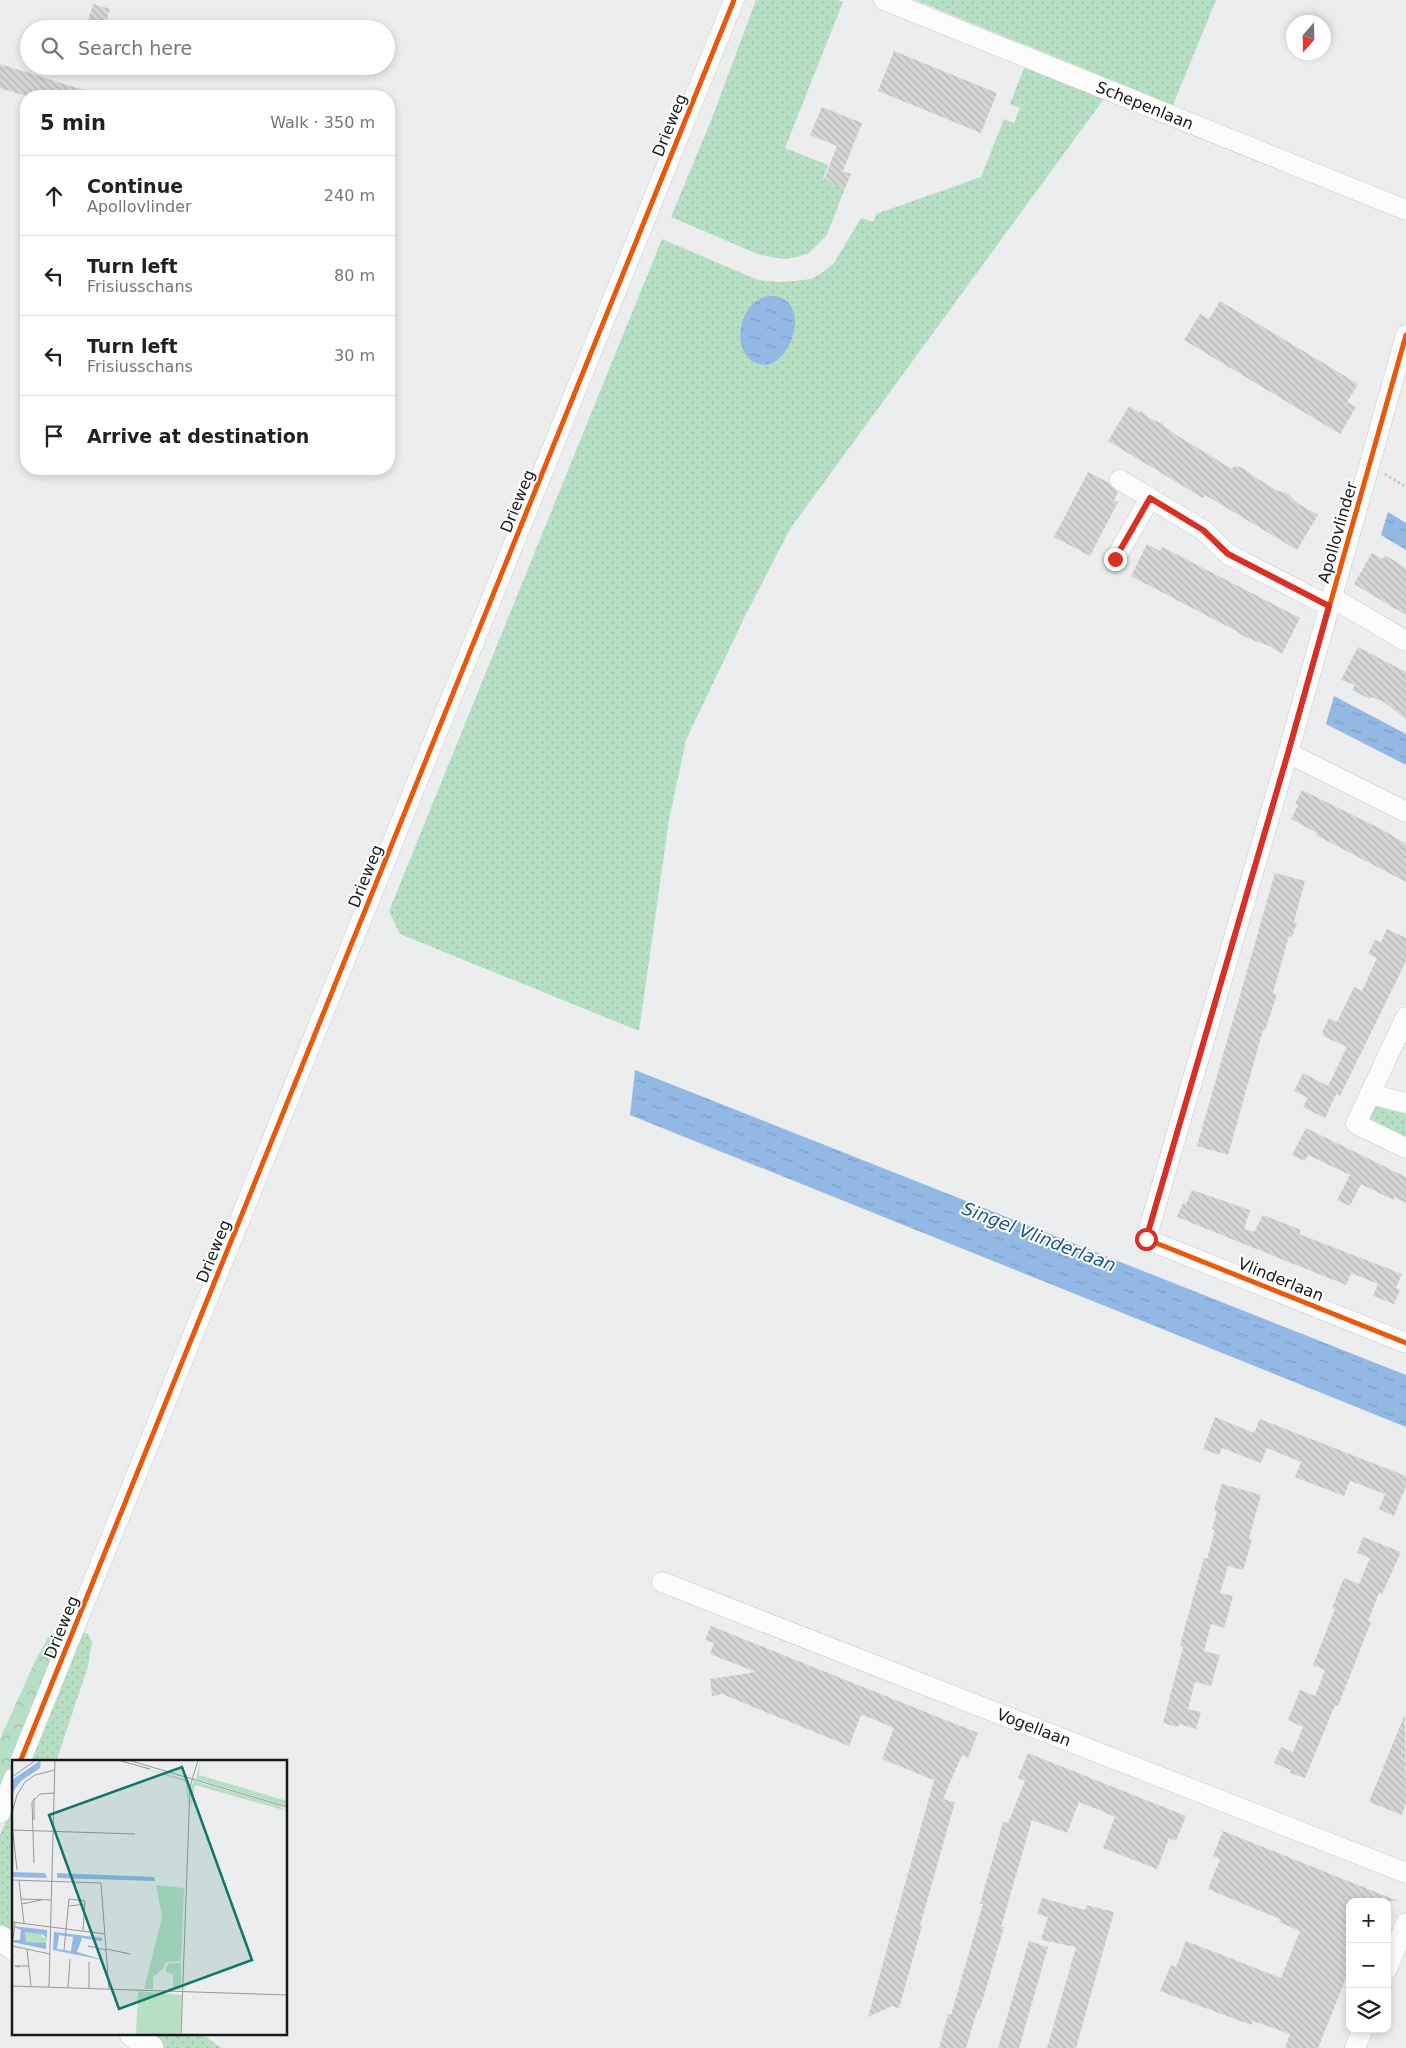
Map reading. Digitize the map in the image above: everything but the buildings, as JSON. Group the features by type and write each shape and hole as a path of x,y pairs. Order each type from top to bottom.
{"street":[{"name":"Drieweg","path":"21,1760 734,0"},
{"name":"Schepenlaan","path":"884,0 1406,210"},
{"name":"Apollovlinder","path":"1146,1239 1288,753 1406,335"},
{"path":"1120,480 1203,530 1228,554 1330,601 1406,641"},
{"path":"1115,559 1150,498"},
{"path":"1288,753 1406,812"},
{"path":"1406,1017 1356,1124 1406,1148"},
{"path":"1371,1094 1406,1103"},
{"name":"Vlinderlaan","path":"1146,1239 1406,1343"},
{"name":"Vogellaan","path":"662,1582 1406,1872"},
{"path":"0,1812 12,1783"},
{"path":"1391,1959 1406,1923"},
{"path":"0,1938 12,1947"},
{"path":"1355,2048 1361,2033"},
{"path":"135,2036 151,2048"}],"green space":[{"path":"756,0 838,0 843,2 785,148 828,165 823,179 845,188 827,235 809,253 784,259 760,255 671,217 712,118"},
{"path":"915,0 1216,0 1173,105"},
{"path":"1024,68 1036,68 1106,96 790,529 746,614 686,740 669,820 639,1031 400,934 389,911 662,239 758,280 779,282 811,279 834,263 861,218 873,222 876,214 981,177 1004,119 1014,123 1020,108 1010,104","holes":["766,296 793,334 782,353 769,364 762,365 755,362 741,343 756,301"]},
{"path":"1372,1106 1406,1114 1406,1140 1368,1122"},
{"path":"58,1631 69,1632 17,1760 12,1760 12,1773 0,1803 0,1739 37,1657 49,1636"},
{"path":"82,1632 88,1634 92,1642 88,1666 57,1760 31,1760"},
{"path":"12,1808 12,1938 0,1929 0,1835"},
{"path":"147,2036 205,2036 221,2048 162,2048"}],"water":[{"path":"766,296 782,298 791,307 795,320 788,348 779,359 768,365 756,363 749,358 744,352 740,335 748,310 756,301"},
{"path":"1388,512 1406,523 1406,550 1381,535"},
{"path":"1334,696 1406,734 1406,765 1326,724"},
{"name":"Singel Vlinderlaan","path":"635,1070 1406,1375 1406,1427 630,1115"}],"cycle path":[{"path":"21,1760 734,0"},
{"path":"1406,335 1288,753 1146,1239 1406,1343"}],"route":[{"path":"1115,559 1150,498 1203,530 1228,554 1329,606 1146,1239"}]}
